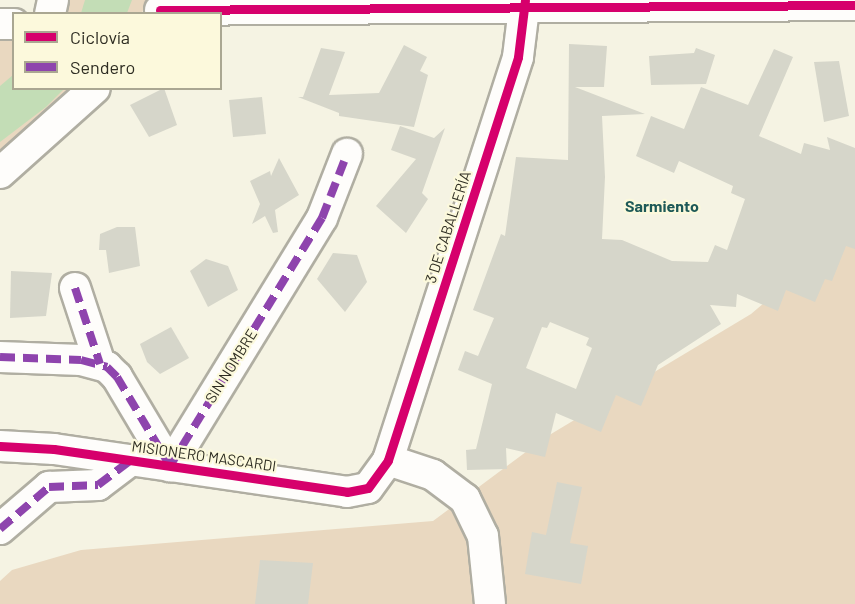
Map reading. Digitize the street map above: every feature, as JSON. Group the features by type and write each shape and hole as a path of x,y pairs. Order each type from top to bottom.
{"street":[{"path":"161,8 525,3 855,5"},
{"name":"3 DE CABALLERÍA","path":"388,460 518,57 525,3"},
{"path":"0,173 93,90"},
{"name":"SIN NOMBRE","path":"170,466 322,218 347,154"},
{"path":"75,288 100,364"},
{"path":"0,357 100,364 117,376 170,466"},
{"name":"MISIONERO MASCARDI","path":"0,446 131,460 347,492 368,488 388,460"},
{"path":"0,529 49,487 98,485 131,460"},
{"path":"388,460 433,475 465,499 483,536 490,604"}],"shaded area":[{"path":"63,0 147,0 142,12 63,12"},
{"path":"85,0 132,0 127,12 81,12"},
{"path":"0,40 12,40 12,90 72,90 0,156"},
{"path":"12,76 12,90 63,90 46,107 0,142 0,86"},
{"path":"855,225 855,604 0,604 0,581 12,570 81,550 433,521 546,437 751,314"}],"building":[{"path":"569,44 607,46 604,87 575,87 645,114 602,116 605,177 602,239 622,240 672,261 708,262 715,245 727,250 745,199 731,193 733,186 679,161 674,173 636,156 651,116 684,129 701,87 748,105 774,49 793,57 759,136 801,154 804,143 830,150 827,137 855,148 855,249 846,246 832,281 825,279 815,302 786,290 778,311 737,294 736,307 710,305 721,324 658,365 641,406 616,395 601,432 556,413 545,457 506,448 507,469 467,470 466,450 476,449 492,384 458,370 465,351 478,356 494,318 473,310 501,234 505,236 516,157 568,160","holes":["550,322 589,338 586,345 592,348 576,389 526,368 542,327 547,328"]},
{"path":"404,45 427,57 420,71 428,75 414,127 339,116 339,113 298,97 303,97 321,48 345,52 329,95 379,93"},
{"path":"696,48 715,55 706,84 651,85 649,56 694,53"},
{"path":"839,61 849,116 824,122 814,62"},
{"path":"160,90 165,90 177,125 149,137 130,105"},
{"path":"262,97 266,134 233,137 229,100"},
{"path":"400,126 434,138 445,128 422,193 428,199 406,233 376,206 416,159 391,150"},
{"path":"279,158 299,195 275,210 278,232 273,233 265,216 252,224 260,204 250,181 270,171 271,176"},
{"path":"117,227 135,227 140,266 109,273 106,250 99,250 100,234"},
{"path":"333,253 357,255 367,282 345,312 317,279"},
{"path":"206,259 228,266 238,290 208,307 190,271"},
{"path":"11,271 52,273 46,316 10,318"},
{"path":"171,327 189,358 160,374 147,362 140,344"},
{"path":"557,482 582,487 570,543 588,546 581,584 525,574 532,532 546,535"},
{"path":"260,560 313,563 308,604 255,604"}],"marked path":[{"path":"170,466 322,218 347,154"},
{"path":"75,288 100,364"},
{"path":"0,357 81,360 107,367 117,377 170,466"},
{"path":"0,529 49,487 98,485 131,460"}],"cycle path":[{"path":"0,446 54,449 347,492 368,488 388,460 518,57 525,0"},
{"path":"160,10 855,5"}],"district":[{"name":"Sarmiento","path":"662,206"}]}
